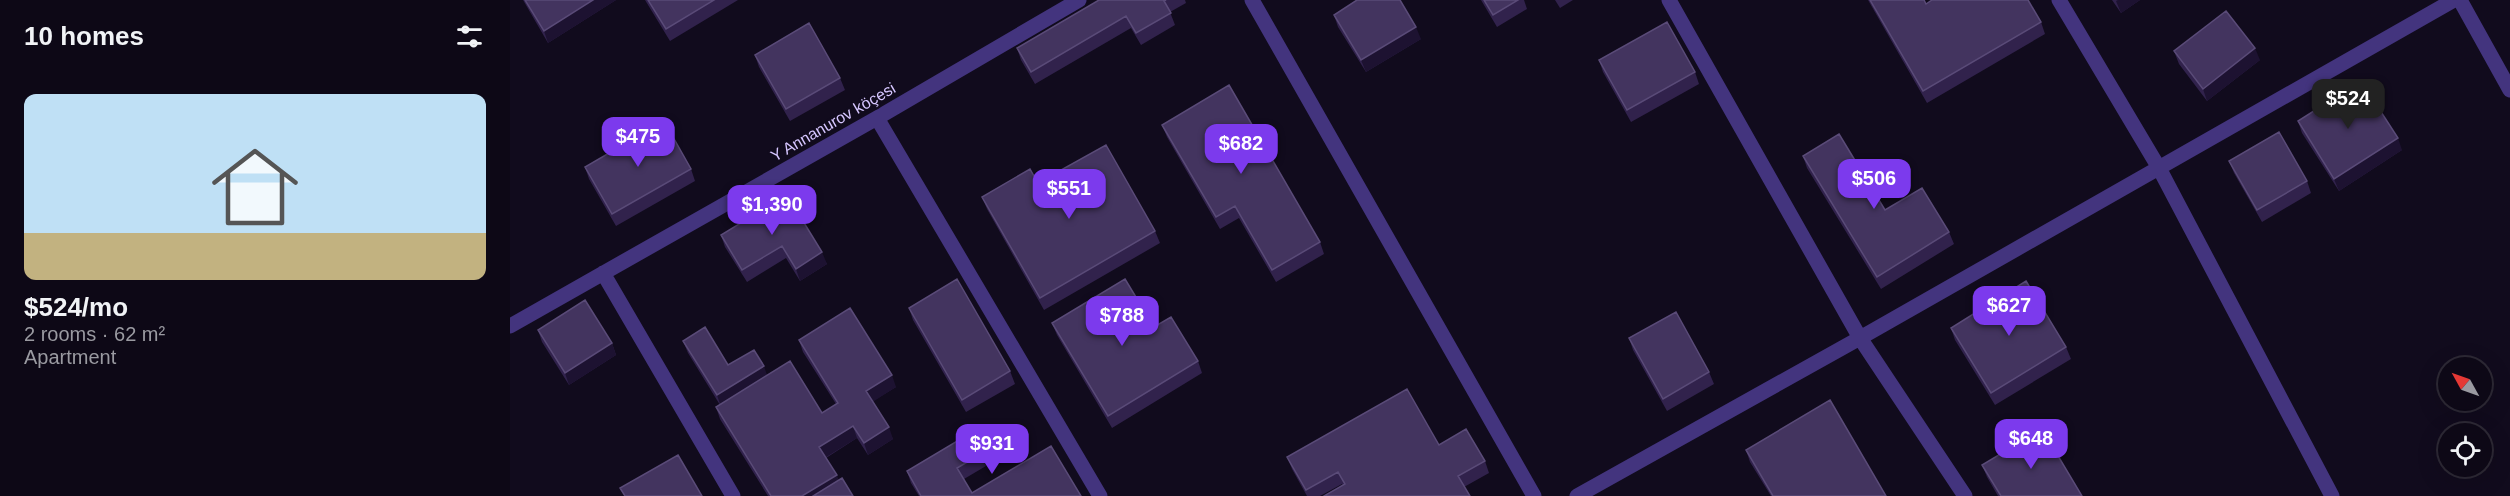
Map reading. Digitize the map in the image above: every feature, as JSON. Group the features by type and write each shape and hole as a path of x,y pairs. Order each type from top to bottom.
{"street":[{"name":"Y Annanurov köçesi","path":"510,327 1079,0"},
{"path":"1252,0 1534,496"},
{"path":"1669,0 1860,338 1965,496"},
{"path":"2058,0 2159,168 2332,496"},
{"path":"1577,496 2454,0"},
{"path":"2460,0 2510,90"},
{"path":"877,118 1100,496"},
{"path":"603,273 733,496"}],"building":[{"path":"525,0 593,0 544,31"},
{"path":"648,0 714,0 666,29"},
{"path":"1099,0 1166,0 1164,1 1171,13 1136,33 1126,16 1031,72 1017,48"},
{"path":"1357,0 1400,0 1416,27 1361,60 1334,15"},
{"path":"1484,0 1518,0 1493,15"},
{"path":"1870,0 1924,0 1926,4 1932,0 2028,0 2041,22 1923,91"},
{"path":"2226,11 2255,48 2203,89 2174,51"},
{"path":"1667,22 1695,72 1627,110 1599,60"},
{"path":"809,23 840,78 786,109 755,55"},
{"path":"2361,81 2398,138 2334,179 2298,121"},
{"path":"1229,85 1320,242 1272,270 1235,206 1216,217 1162,125"},
{"path":"664,121 691,169 612,214 585,167"},
{"path":"2279,132 2307,181 2257,210 2229,161"},
{"path":"1839,134 1885,210 1922,188 1949,232 1877,277 1803,156"},
{"path":"1106,145 1155,231 1040,298 982,197 1030,169 1048,201 1062,193 1052,175"},
{"path":"787,195 822,252 796,269 782,246 742,270 721,235"},
{"path":"957,279 1010,371 962,400 909,308"},
{"path":"1125,279 1154,327 1171,317 1198,361 1108,416 1052,323"},
{"path":"2026,281 2066,347 1991,393 1951,328"},
{"path":"585,300 612,343 565,373 538,330"},
{"path":"850,308 892,375 866,391 889,427 864,443 853,426 819,447 837,475 802,496 771,496 716,407 790,361 822,413 838,403 799,340"},
{"path":"1676,312 1709,372 1663,399 1629,338"},
{"path":"705,327 728,365 754,350 764,366 717,395 683,341"},
{"path":"1407,389 1439,445 1466,429 1485,461 1458,476 1470,496 1324,496 1345,484 1338,472 1306,490 1287,457"},
{"path":"1830,400 1886,496 1773,496 1746,450"},
{"path":"2042,429 2082,496 2001,496 1982,465"},
{"path":"969,434 981,454 957,468 972,493 1051,446 1081,496 921,496 907,471"},
{"path":"678,455 702,496 625,496 620,488"},
{"path":"842,478 853,496 813,496"}]}
